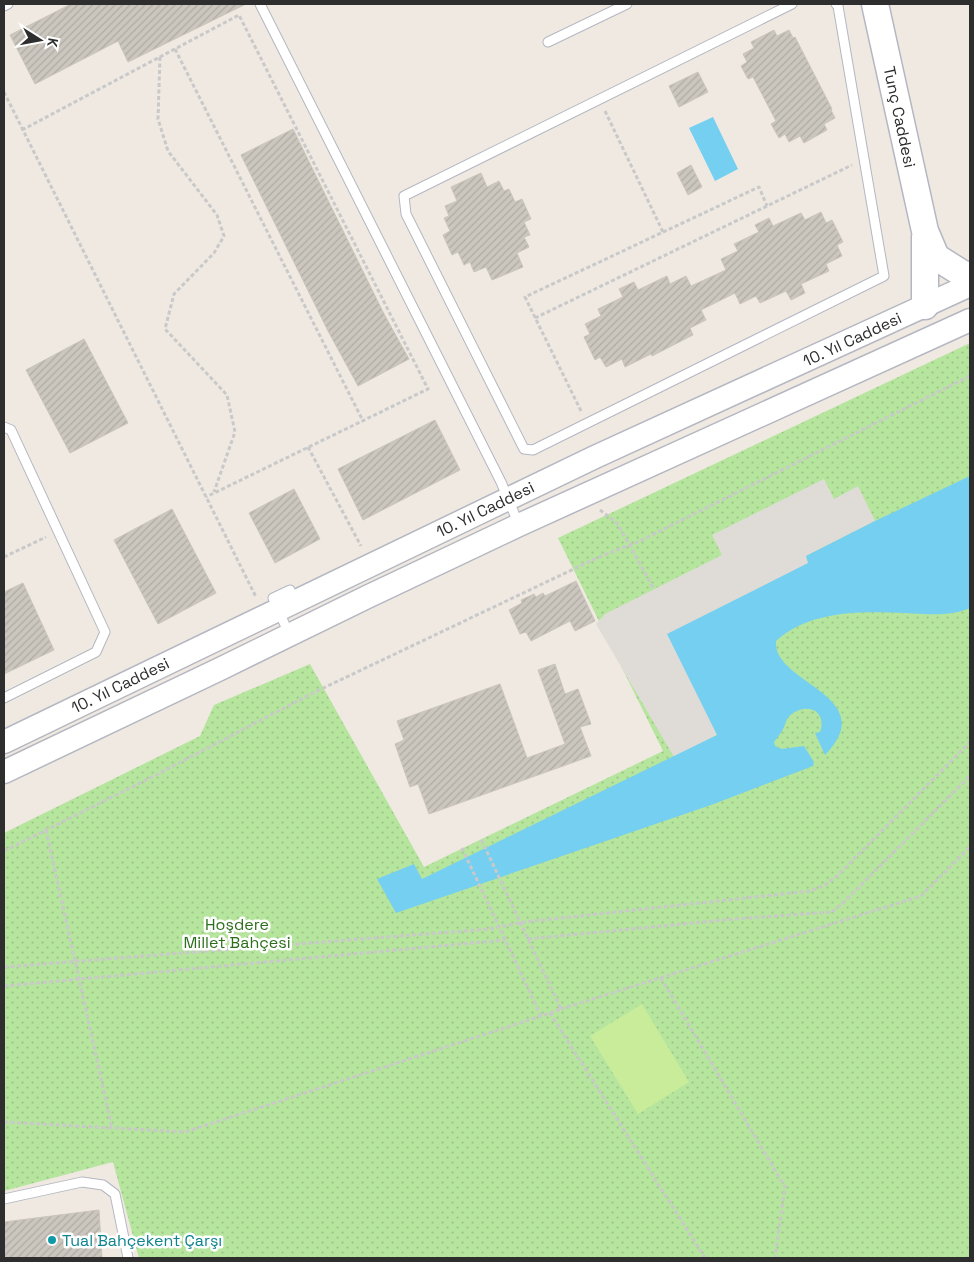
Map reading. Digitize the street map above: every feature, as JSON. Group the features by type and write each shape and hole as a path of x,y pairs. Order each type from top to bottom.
{"main road":[{"name":"Tunç Caddesi","path":"875,4 925,231 936,257 963,274 970,275"},
{"name":"Tunç Caddesi","path":"924,306 925,231"}],"street":[{"name":"10. Yıl Caddesi","path":"4,742 595,456 970,285"},
{"name":"10. Yıl Caddesi","path":"4,772 518,525 970,320"}],"lane":[{"path":"4,6 8,4"},
{"path":"260,4 508,498 518,525"},
{"path":"548,42 627,4"},
{"path":"792,4 404,196 406,214 524,450 533,450 884,276 838,6 836,4"},
{"path":"4,427 12,430 105,632 96,652 4,698"},
{"path":"289,635 272,612 273,598 290,590"},
{"path":"4,1200 82,1182 103,1185 115,1194 128,1258"}],"path":[{"path":"22,130 239,15 428,389 206,497"},
{"path":"175,49 363,420"},
{"path":"160,56 158,119 168,151 218,215 224,236 214,253 174,294 165,329 227,394 235,432 214,493"},
{"path":"4,92 206,497 272,612"},
{"path":"600,99 663,232"},
{"path":"535,318 864,160"},
{"path":"587,423 525,297 759,187 767,206"},
{"path":"4,851 315,692 599,557 649,536 970,376"},
{"path":"308,447 370,565"},
{"path":"583,496 617,523 654,589"},
{"path":"4,557 58,531"},
{"path":"4,967 499,927 520,922 810,891 824,885 837,876 970,742"},
{"path":"528,939 734,919 832,912 970,776"},
{"path":"46,830 112,1128"},
{"path":"481,839 561,1009"},
{"path":"4,1122 185,1132 561,1009 921,896 970,847"},
{"path":"462,848 541,1016"},
{"path":"4,986 505,940"},
{"path":"660,978 785,1187 775,1258"},
{"path":"550,1013 705,1258"}],"green space":[{"name":"Hoşdere Millet Bahçesi","path":"970,343 970,1258 139,1258 113,1162 4,1191 4,833 200,736 214,705 310,664 424,867 663,751 558,538"},
{"path":"642,1004 689,1082 638,1114 590,1036"}],"shaded area":[{"path":"824,479 834,499 858,486 875,521 806,556 809,563 717,735 674,757 596,624 605,614 722,555 712,535"}],"water":[{"path":"713,117 738,169 715,181 689,128"},
{"path":"970,476 970,608 954,613 938,614 872,612 837,615 804,623 776,641 779,656 790,669 834,704 841,718 839,735 825,755 815,733 820,732 822,725 816,711 811,709 799,710 787,719 782,731 774,742 775,746 782,749 804,746 814,762 813,766 711,805 396,913 377,879 414,864 422,879 717,735 667,634 808,563 806,556"}],"building":[{"path":"71,4 246,4 128,62 118,41 35,84 10,35"},
{"path":"774,30 777,36 789,30 793,38 795,37 835,118 824,124 827,130 804,143 800,136 789,142 785,134 779,138 771,124 776,121 753,77 748,79 741,66 747,62 743,54 754,48 751,42"},
{"path":"698,72 708,92 679,107 669,86"},
{"path":"293,129 384,314 409,359 358,386 328,331 241,155"},
{"path":"691,165 702,187 688,195 677,173"},
{"path":"481,173 487,187 499,181 504,191 509,189 515,202 522,199 531,219 524,222 530,235 524,237 529,247 517,253 523,267 492,280 486,267 474,272 470,262 464,265 458,252 452,255 443,235 450,231 444,218 449,216 445,206 457,201 451,187"},
{"path":"821,212 826,223 832,220 843,242 837,245 842,256 826,264 829,271 801,284 805,293 791,300 786,291 760,303 756,296 740,304 735,293 701,310 706,320 690,328 693,335 652,356 651,354 625,367 622,359 606,367 600,357 595,360 584,337 590,334 585,324 601,316 598,309 623,297 619,289 634,282 638,290 667,276 670,284 686,276 691,286 726,270 721,259 738,251 734,244 759,232 755,225 769,218 773,226 801,213 805,220"},
{"path":"84,339 128,423 70,453 26,370"},
{"path":"435,420 460,470 363,520 338,469"},
{"path":"294,489 320,539 275,563 249,513"},
{"path":"172,509 216,593 158,624 114,540"},
{"path":"576,581 595,621 575,631 570,621 531,641 526,632 520,634 509,610 522,603 521,600 534,594 536,597 543,593 545,596"},
{"path":"23,583 54,650 4,674 4,592"},
{"path":"555,664 565,694 578,689 591,724 580,727 591,756 429,814 418,784 410,787 395,744 404,740 397,721 500,684 527,758 565,744 538,670"},
{"name":"Tual Bahçekent Çarşı","path":"99,1210 102,1258 4,1258 4,1222"}],"place":[{"name":"Tual Bahçekent Çarşı","path":"52,1240"}]}
